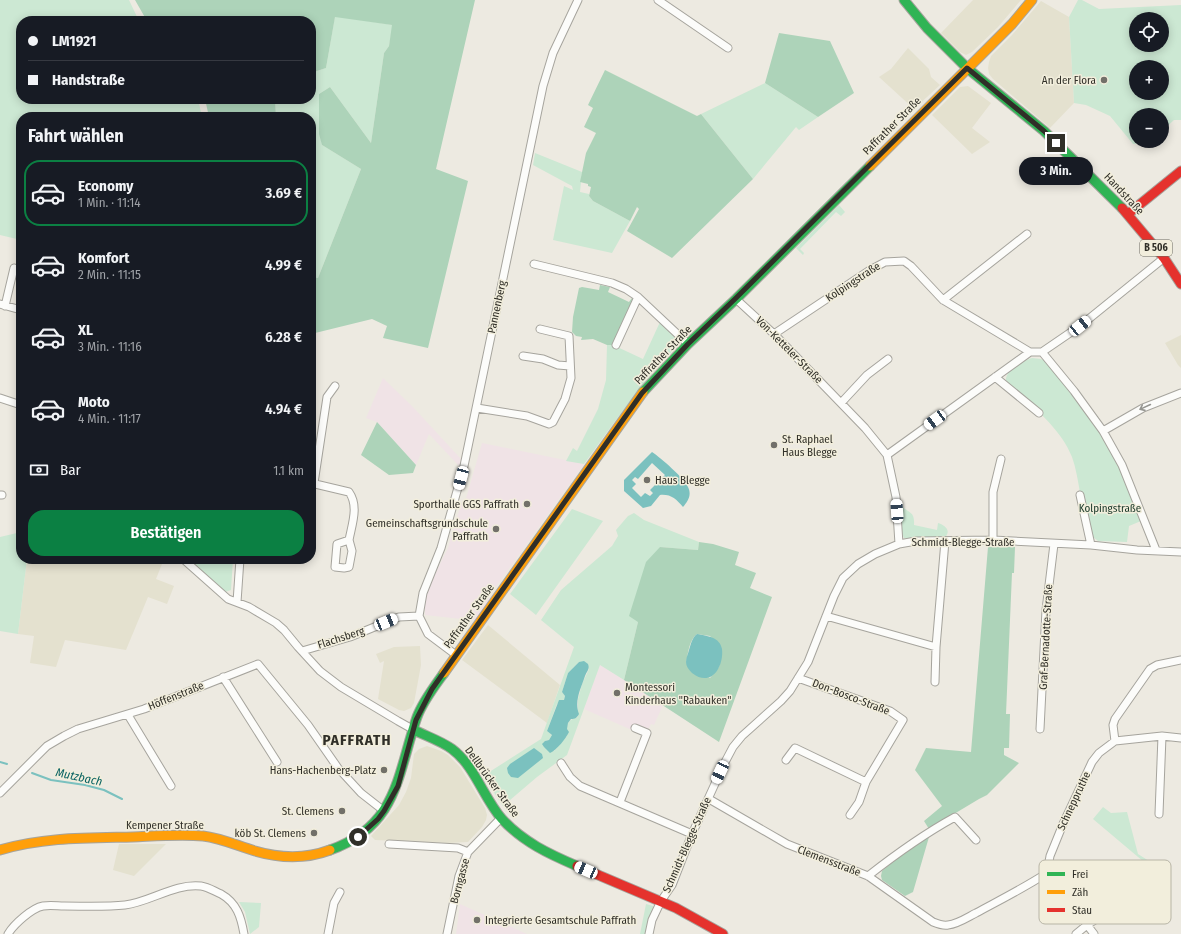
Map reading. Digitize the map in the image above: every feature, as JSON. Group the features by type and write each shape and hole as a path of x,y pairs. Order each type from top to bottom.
{"main road":[{"name":"B 506","path":"904,0 927,28 967,68"},
{"name":"Paffrather Straße","path":"349,842 366,831 384,811 398,786 420,710 431,691 642,393 688,344 1012,24 1032,0"},
{"name":"Handstraße","path":"967,68 1044,131 1128,214 1164,258 1181,284"},
{"path":"1128,214 1181,171"},
{"name":"Dellbrücker Straße","path":"414,730 452,749 463,758 501,818 516,833 534,846 558,858 694,916 723,934"},
{"name":"Kempener Straße","path":"0,850 31,842 59,838 191,836 216,839 275,856 292,856 324,853 332,851 349,842"}],"street":[{"name":"Pannenberg","path":"419,616 423,593 441,548 464,466 543,86 553,53 578,0"},
{"path":"658,0 728,48"},
{"path":"943,300 1027,234"},
{"path":"887,455 1030,352 1042,352 1080,326 1164,258"},
{"name":"Kolpingstraße","path":"774,334 870,270 885,262 904,262 911,266 943,300 1030,352"},
{"path":"534,264 612,283 626,289 638,297 688,344"},
{"path":"14,268 3,305 16,309"},
{"path":"616,345 638,297"},
{"name":"Von-Ketteler-Straße","path":"736,298 774,334 865,428 887,455 896,497 900,544"},
{"path":"477,408 527,416 549,424 553,422 565,399 571,378 569,336 540,329"},
{"path":"1042,352 1104,431 1122,465 1156,550"},
{"path":"523,356 543,359 558,365 570,366"},
{"path":"840,403 867,375 888,359"},
{"path":"996,377 1039,413"},
{"path":"316,465 327,397 335,386"},
{"path":"1104,431 1143,408 1181,393"},
{"path":"0,398 16,403"},
{"path":"993,540 993,492 1001,459"},
{"path":"316,484 350,492 354,498 354,513 349,540"},
{"path":"1080,495 1090,545"},
{"name":"Schmidt-Blegge-Straße","path":"649,934 652,920 661,901 672,885 692,834 724,764 733,748 742,736 790,691 808,662 834,596 843,578 858,564 875,554 906,542 993,540 1181,552"},
{"path":"935,682 936,648 945,541"},
{"name":"Graf-Bernadotte-Straße","path":"1040,729 1046,610 1054,544"},
{"path":"189,564 228,599 249,606 276,623 320,671 341,687 414,730"},
{"path":"237,602 240,564"},
{"path":"419,616 428,634 456,655"},
{"name":"Flachsberg","path":"302,651 350,637 399,617 419,616"},
{"path":"826,616 936,648"},
{"path":"1181,660 1156,665 1150,669 1115,719 1113,725 1115,741 1162,736 1181,738"},
{"name":"Höffenstraße","path":"0,793 47,746 78,729 128,715 258,664 308,725 338,768 361,793 384,811"},
{"path":"223,677 277,762"},
{"name":"Don-Bosco-Straße","path":"798,678 890,711 903,720 866,782 859,802 850,815"},
{"path":"128,715 171,786"},
{"path":"620,802 647,734 635,728"},
{"path":"1159,814 1162,736"},
{"name":"Schneppruthe","path":"1049,860 1055,843 1092,762 1099,753 1115,741"},
{"path":"786,760 796,748 866,782"},
{"path":"561,763 570,777 580,786 692,834"},
{"name":"Clemensstraße","path":"709,799 787,844 868,876 933,922 940,925 947,926 968,917 1039,878"},
{"path":"868,876 898,852 955,817 976,840"},
{"name":"Borngasse","path":"447,934 459,876 468,852 501,818"},
{"path":"389,844 458,848 468,852"},
{"path":"8,934 23,917 42,906 111,906 132,904 186,886 201,886 229,899 241,917 244,934"},
{"path":"328,934 334,903 340,892"},
{"path":"1076,934 1087,925 1094,934"}],"shaded area":[{"path":"973,0 1021,0 998,27 972,52 966,55 960,52 941,33"},
{"path":"1041,1 1069,17 1074,103 1050,128 993,79 989,74 988,68 991,56 1012,35"},
{"path":"908,48 929,69 931,77 940,85 914,109 879,77 891,69"},
{"path":"968,86 991,103 972,128 990,142 972,154 932,115 960,87"},
{"path":"1181,335 1181,368 1165,343"},
{"path":"383,378 413,407 461,459 459,466 429,434 416,465 377,422 366,418"},
{"name":"Gemeinschaftsgrundschule Paffrath","path":"482,443 584,464 488,598 494,601 479,621 425,615 425,597 431,577 433,578 448,548 461,504 465,502"},
{"path":"26,564 162,564 156,579 174,586 167,604 148,597 126,650 65,640 56,667 30,663 34,636 18,634"},
{"path":"488,625 560,685 547,723 462,660"},
{"path":"420,646 421,665 414,703 411,708 404,711 399,710 378,699 384,661 380,663 376,654 394,647"},
{"name":"Montessori Kinderhaus \"Rabauken\"","path":"600,664 663,705 654,725 651,724 648,730 634,731 584,709"},
{"path":"427,746 448,755 460,767 485,808 487,815 486,820 482,827 468,842 448,843 375,840 371,836 399,805 406,792 411,778 414,754 419,749"},
{"path":"119,844 166,844 134,876 113,870"},
{"name":"Integrierte Gesamtschule Paffrath","path":"460,904 507,925 527,934 456,934"}],"green space":[{"path":"0,0 129,0 137,16 16,16 16,104 199,104 201,112 16,112 16,239 0,235"},
{"path":"135,0 475,0 436,169 468,181 428,348 383,338 387,326 372,319 316,333 316,278 318,278 361,169 322,145 319,134 319,94 330,87 371,143 384,53 389,46 392,25 335,17 326,68 316,71 316,16 144,16"},
{"name":"An der Flora","path":"1078,0 1082,0 1099,9 1181,5 1181,120 1174,120 1169,125 1169,108 1129,108 1129,139 1110,116 1086,105 1074,103 1069,17"},
{"path":"335,16 393,25 389,46 384,53 371,143 330,87 319,94 322,145 361,169 318,278 316,278 316,112 276,112 275,104 316,104 316,71 326,68"},
{"path":"779,33 830,41 854,93 818,117 765,83"},
{"path":"605,70 697,116 701,114 753,179 672,258 627,231 639,209 637,207 630,221 593,201 589,196 591,187 588,186 588,184 580,182 586,153 596,133 584,127 593,108 588,105"},
{"path":"765,83 818,117 799,130 796,127 753,179 701,114"},
{"path":"206,104 275,104 276,112 208,112"},
{"path":"535,153 582,172 580,192 589,194 593,201 630,221 612,253 553,240 564,186 573,190 572,186 533,165"},
{"path":"839,205 845,212 841,216 836,212 800,249 804,253 803,255 796,248"},
{"path":"600,285 610,287 608,292 629,302 632,298 634,300 613,345 607,345 593,339 581,340 582,337 576,336 572,332 573,317 579,288 582,287 599,290"},
{"path":"660,322 678,340 678,345 640,388 584,464 566,461 573,448 577,451 598,409 606,380 607,345 613,345 643,359"},
{"name":"Kolpingstraße","path":"1032,358 1045,361 1055,373 1093,422 1121,468 1141,521 1129,526 1127,542 1098,541 1093,537 1080,493 1072,457 1067,446 1044,416 1006,382 1006,378 1011,370 1024,361"},
{"path":"377,422 416,465 413,473 389,475 361,455"},
{"path":"901,505 912,514 914,525 937,530 938,523 943,525 948,532 945,537 904,538 902,534"},
{"path":"572,509 603,521 536,615 510,594"},
{"path":"634,513 644,520 699,542 698,550 660,547 638,622 624,680 600,665 567,755 537,777 503,806 483,776 541,739 574,647 541,620 561,590 612,546 618,536 616,530 628,516","holes":["579,662 589,669 582,684 578,699 578,717 569,721 567,726 567,736 554,751 545,741 549,740 552,735 547,731 557,704 564,700 565,696 562,692 568,673"]},
{"path":"16,533 16,564 26,564 18,634 0,631 0,537"},
{"path":"699,542 713,544 739,552 735,565 756,573 750,588 772,597 719,742 624,680 638,622 629,616 646,562 660,547 698,550","holes":["697,634 710,636 722,650 719,667 710,678 686,663 689,647 694,637"]},
{"path":"988,547 1015,547 1014,573 1012,573 1006,714 1010,714 1009,748 1004,748 1004,755 1019,763 987,795 929,829 924,821 942,806 915,770 926,748 971,752"},
{"path":"194,564 233,564 231,590 225,592"},
{"path":"1103,807 1111,813 1127,812 1138,854 1147,860 1142,860 1093,819"},
{"path":"929,837 913,892 905,896 882,880 882,871 903,853"},
{"path":"239,902 261,903 259,927 250,934 245,912"},
{"path":"646,904 653,906 653,910 646,934 640,934"}],"water":[{"path":"652,452 672,468 686,483 690,493 689,498 683,507 673,498 667,495 660,495 651,506 643,508 624,491 624,480","holes":["652,463 665,475 650,490 653,493 650,496 645,493 641,497 632,488 636,484 632,480 635,477 638,479"]},
{"path":"697,634 709,636 721,645 721,662 715,673 710,677 699,677 692,673 686,663 691,643"},
{"path":"584,661 589,667 577,704 579,714 568,723 568,735 558,747 550,753 542,744 549,740 552,735 547,731 559,700 564,700 565,696 562,692 568,673 579,662"},
{"path":"534,748 542,754 543,758 518,778 511,777 507,768 510,764"}],"waterway":[{"name":"Mutzbach","path":"0,762 7,764"},
{"name":"Mutzbach","path":"32,773 51,780 85,785 104,790 122,799"}],"traffic: fast":[{"path":"904,0 927,28 967,68 1044,131 1122,208"},
{"path":"643,392 688,344 736,299 870,166"},
{"path":"330,850 352,840 369,827 382,813 392,796 399,778 419,711 444,673"},
{"path":"414,730 452,749 460,756 473,773 496,811 510,827 537,847 577,866"}],"traffic: slow":[{"path":"870,166 1012,24 1032,0"},
{"path":"444,673 643,392"},
{"path":"0,850 49,840 168,835 210,837 255,851 283,856 312,855 330,850"}],"traffic: jam":[{"path":"1128,214 1181,171"},
{"path":"1122,208 1164,258 1181,284"},
{"path":"577,866 676,908 723,934"}],"place":[{"name":"An der Flora","path":"1104,80"},
{"name":"St. Raphael Haus Blegge","path":"774,445"},
{"name":"Haus Blegge","path":"647,480"},
{"name":"Sporthalle GGS Paffrath","path":"527,504"},
{"name":"Gemeinschaftsgrundschule Paffrath","path":"496,529"},
{"name":"Montessori Kinderhaus \"Rabauken\"","path":"617,693"},
{"name":"Hans-Hachenberg-Platz","path":"384,770"},
{"name":"St. Clemens","path":"342,811"},
{"name":"köb St. Clemens","path":"314,833"},
{"name":"Integrierte Gesamtschule Paffrath","path":"477,920"}],"district":[{"name":"PAFFRATH","path":"357,740"}],"route":[{"path":"358,837 378,819 398,786 416,720 432,689 594,463 642,393 688,344 967,68 1044,131 1056,143"}]}
